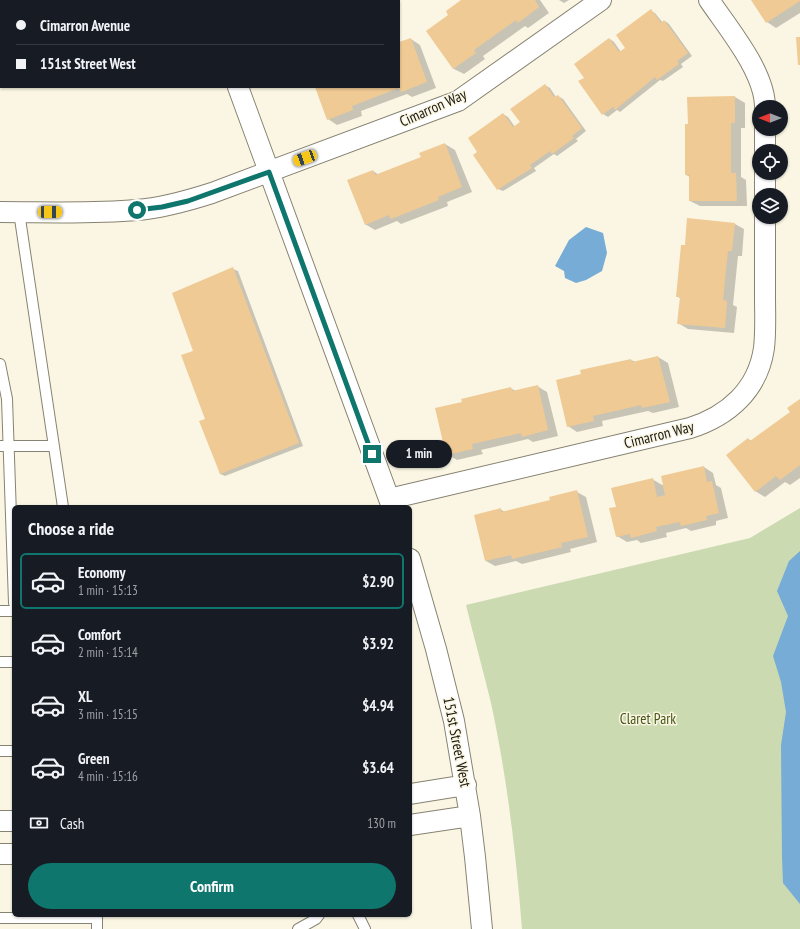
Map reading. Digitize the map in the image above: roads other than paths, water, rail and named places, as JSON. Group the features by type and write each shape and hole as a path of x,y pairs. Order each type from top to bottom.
{"street":[{"name":"Cimarron Way","path":"10,212 137,210 162,207 188,201 212,193 458,101 601,0"},
{"path":"709,0 749,59 762,86 764,100"},
{"path":"238,88 390,503"},
{"name":"Cimarron Way","path":"390,503 690,428 706,423 721,415 734,405 745,393 761,364 766,332 765,224"},
{"name":"151st Street West","path":"412,565 440,663 454,721 466,785 482,929"},
{"path":"412,794 466,785"},
{"path":"412,825 470,816"},
{"path":"0,821 12,821"},
{"path":"0,854 12,854"}],"lane":[{"path":"10,212 54,446 63,505"},
{"path":"0,364 7,399 4,446 5,503 12,581"},
{"path":"4,446 54,446"},
{"path":"0,611 12,611"},
{"path":"0,662 12,662"},
{"path":"0,751 12,751"},
{"path":"0,918 48,917"},
{"path":"97,917 97,929"},
{"path":"298,929 317,917"},
{"path":"359,917 365,929"}],"water":[{"path":"586,227 603,233 607,253 602,271 586,280 576,283 565,278 564,271 555,266 569,240"},
{"path":"800,551 800,904 783,883 781,745 786,712 781,682 773,656 788,616 777,591 789,561"}],"park label":[{"name":"Claret Park","path":"648,719"}]}
